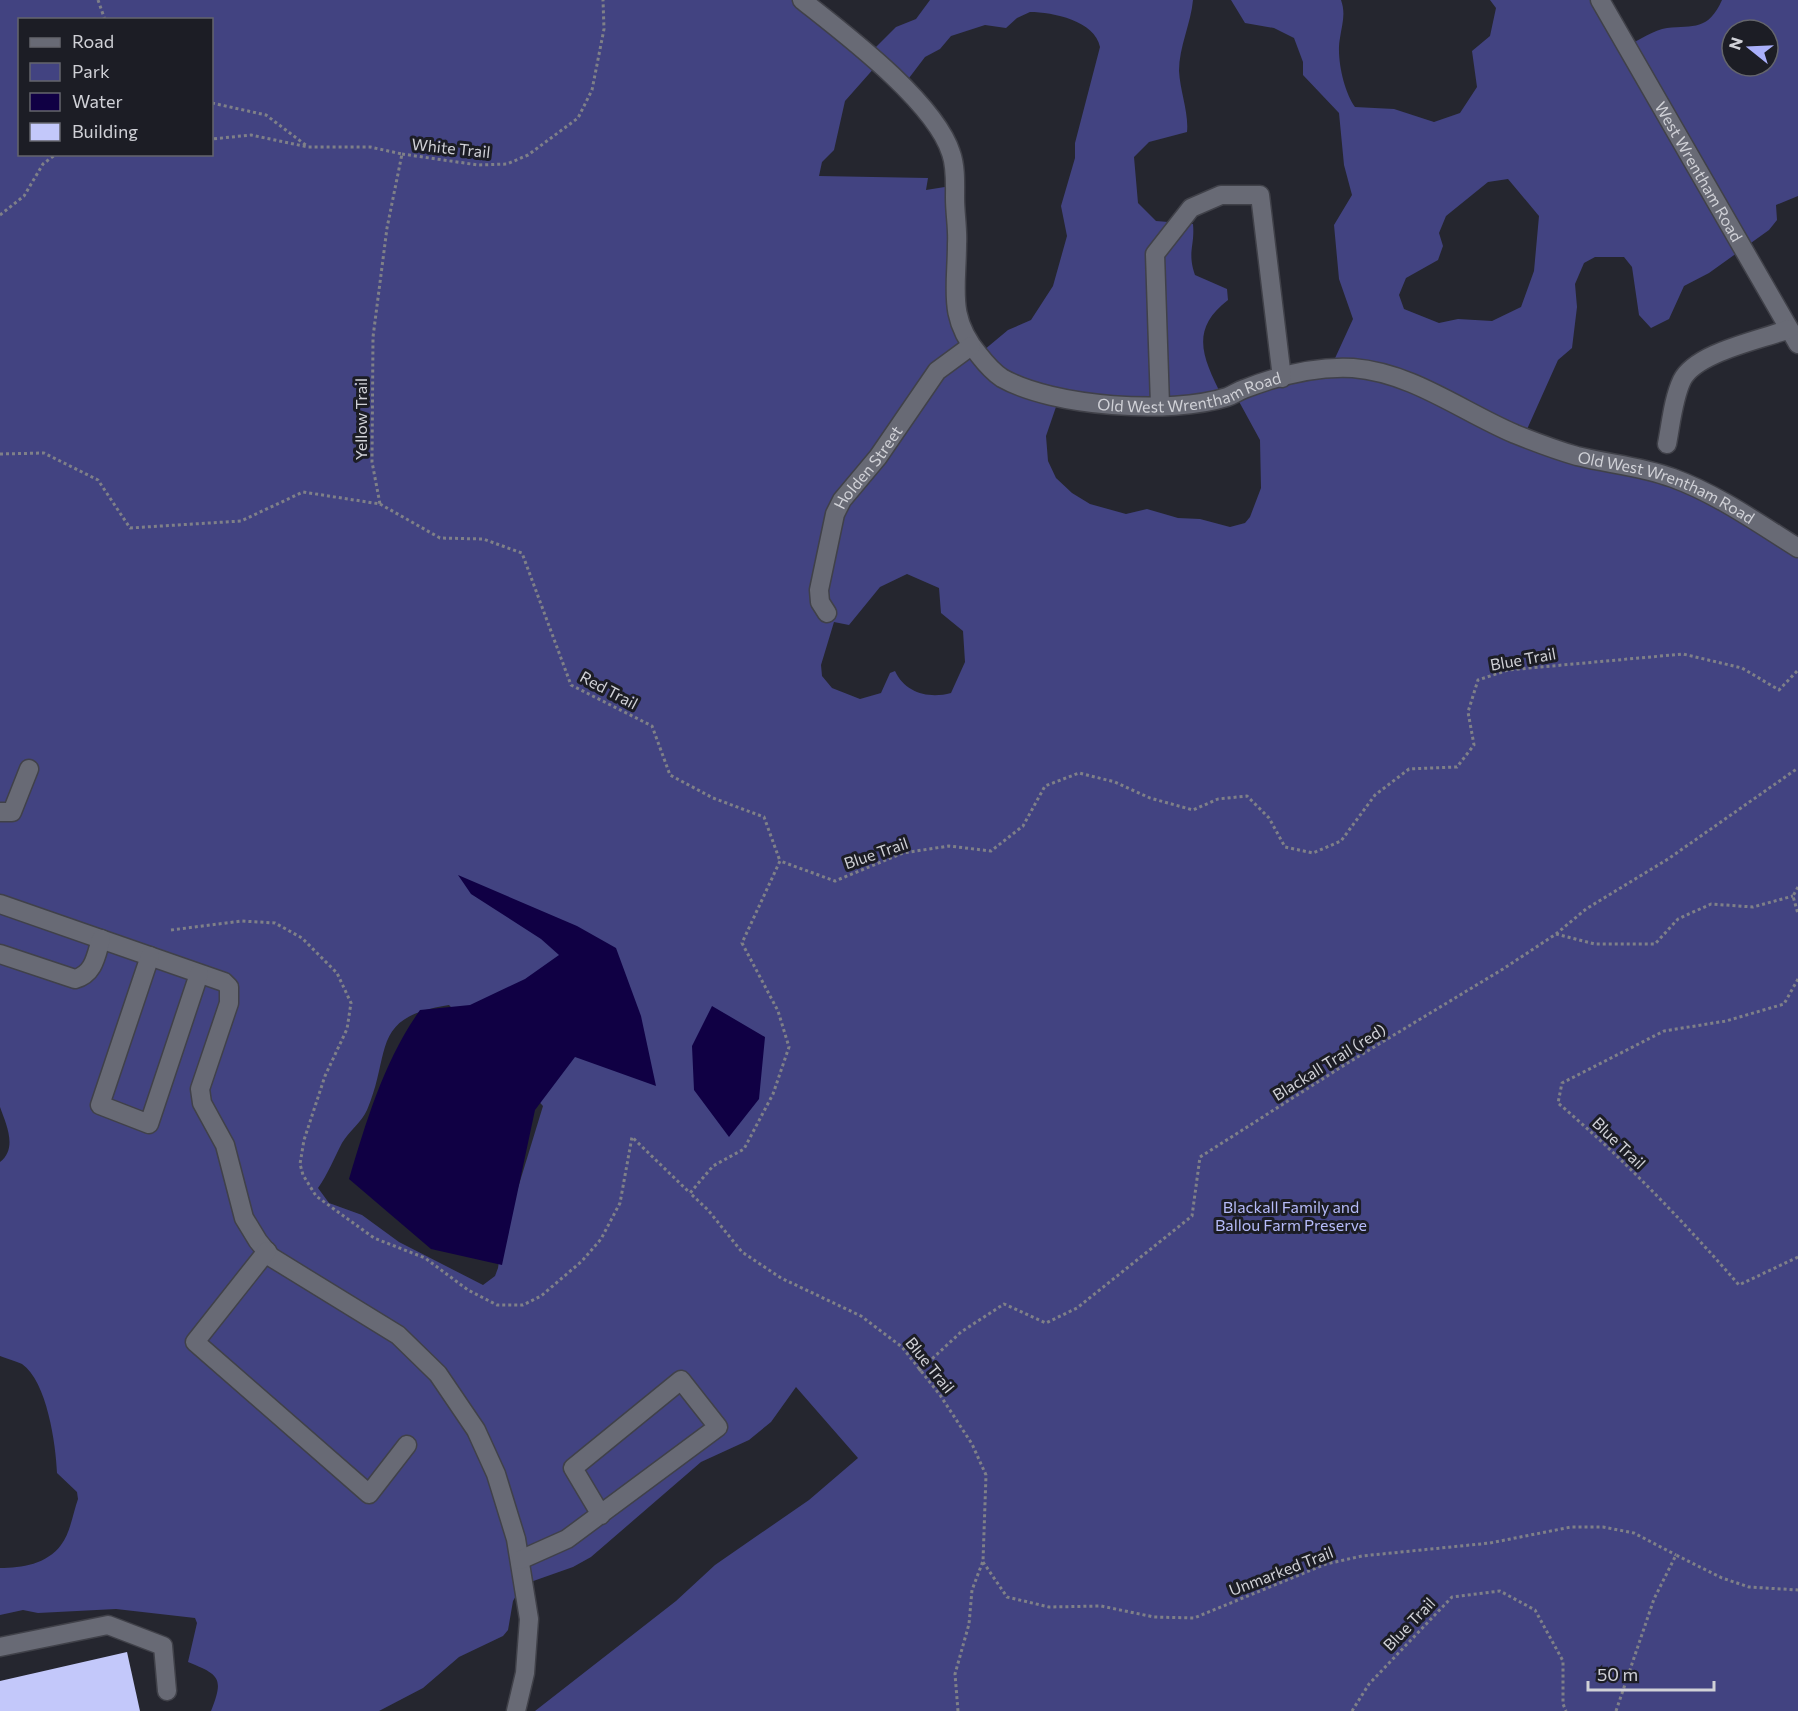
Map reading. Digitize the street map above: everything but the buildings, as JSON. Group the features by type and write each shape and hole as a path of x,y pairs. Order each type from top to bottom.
{"street":[{"name":"Old West Wrentham Road","path":"802,0 905,89 940,127 952,155 955,183 957,243 954,304 958,323 971,346 991,370 1005,379 1045,395 1074,401 1160,405 1227,397 1245,388 1306,371 1369,369 1404,379 1536,442 1578,456 1629,465 1674,478 1728,504 1798,548"},
{"name":"West Wrentham Road","path":"1600,0 1794,337"},
{"path":"1160,405 1155,254 1191,208 1221,195 1260,195 1282,378"},
{"path":"1667,444 1682,381 1690,368 1707,358 1794,337"},
{"name":"Holden Street","path":"827,613 820,602 819,590 834,514 937,371 971,346"},
{"path":"0,812 12,812 28,769"},
{"path":"0,904 224,982 229,987 230,993 200,1089 202,1103 225,1145 244,1218 267,1251 303,1278 398,1335 438,1374 476,1430 496,1474 516,1539 529,1619 525,1673 516,1711"},
{"path":"0,954 75,979 84,977 92,968 101,939"},
{"path":"150,956 100,1105 149,1124 199,974"},
{"path":"267,1251 195,1342 369,1494 407,1445"},
{"path":"520,1560 567,1539 601,1515 718,1426 681,1380 573,1468 601,1515"},
{"path":"0,1647 108,1624 163,1646 167,1691"}],"path":[{"path":"98,0 104,18"},
{"name":"White Trail","path":"402,154 478,165 507,164 528,155 578,118 592,90 604,29 603,0"},
{"path":"213,103 266,115 308,147"},
{"path":"213,139 251,135 308,147 370,147 402,154"},
{"name":"Yellow Trail","path":"380,504 372,462 373,337 387,228 402,154"},
{"path":"0,215 24,196 43,164 53,156"},
{"path":"0,454 44,453 98,480 130,528 241,521 303,492 380,504"},
{"name":"Red Trail","path":"380,504 440,538 483,539 522,553 571,685 652,726 670,775 713,798 764,817 780,861"},
{"name":"Blue Trail","path":"780,861 835,881 903,854 949,846 991,851 1023,826 1045,786 1079,773 1115,782 1150,798 1193,810 1218,799 1247,796 1269,818 1285,847 1313,853 1341,841 1375,795 1409,768 1457,767 1474,745 1468,712 1478,680 1508,670 1683,654 1742,668 1779,690 1798,670"},
{"name":"Blackall Trail (red)","path":"919,1371 961,1332 1004,1304 1046,1323 1077,1308 1192,1216 1200,1157 1556,934 1586,909 1668,859 1798,768"},
{"path":"690,1193 713,1166 744,1149 773,1094 789,1047 778,1011 742,943 780,861"},
{"path":"1798,887 1793,896 1798,914"},
{"path":"1556,934 1595,944 1655,944 1678,919 1711,904 1753,907 1793,896"},
{"name":"Blue Trail","path":"171,930 243,921 275,923 302,938 337,973 351,1004 347,1029 325,1076 304,1140 300,1164 303,1175 316,1196 374,1238 425,1258 477,1295 496,1305 524,1305 541,1296 582,1261 601,1239 620,1203 632,1137 708,1210 742,1252 781,1278 861,1316 902,1347 940,1395 972,1444 986,1475 983,1561 972,1590 969,1624 955,1674 958,1711"},
{"name":"Blue Trail","path":"1798,979 1784,1004 1726,1021 1664,1031 1562,1083 1558,1103 1601,1139 1696,1236 1739,1286 1798,1257"},
{"name":"Unmarked Trail","path":"983,1561 1007,1597 1049,1607 1101,1606 1154,1617 1194,1618 1326,1564 1362,1556 1490,1543 1571,1527 1603,1527 1634,1533 1676,1555"},
{"path":"1616,1711 1654,1599 1676,1555 1722,1578 1749,1587 1798,1590"},
{"name":"Blue Trail","path":"1352,1711 1369,1684 1452,1597 1500,1591 1535,1610 1563,1661 1563,1704 1566,1711"}],"green space":[{"name":"Blackall Family and Ballou Farm Preserve","path":"0,0 805,0 869,54 896,27 916,19 930,0 1193,0 1179,71 1187,117 1187,132 1149,142 1134,157 1138,203 1156,221 1193,224 1191,255 1195,275 1227,289 1228,300 1208,322 1203,345 1209,369 1222,396 1057,404 1046,436 1048,461 1056,478 1072,493 1090,504 1126,514 1147,509 1178,518 1200,519 1230,527 1245,523 1250,517 1261,488 1260,440 1236,396 1331,367 1353,319 1339,279 1334,225 1352,195 1344,165 1339,113 1303,75 1303,62 1294,38 1274,28 1245,23 1231,0 1341,0 1343,14 1339,46 1340,64 1347,93 1355,107 1394,109 1434,122 1460,113 1477,87 1472,51 1490,36 1496,8 1490,0 1597,0 1627,46 1662,29 1693,26 1706,22 1717,10 1722,0 1798,0 1798,196 1776,205 1777,220 1769,230 1709,273 1684,286 1669,319 1651,328 1639,315 1632,267 1624,257 1595,257 1584,263 1575,284 1577,307 1572,348 1558,360 1524,436 1682,487 1798,549 1798,1711 535,1711 676,1601 715,1565 809,1500 858,1458 796,1387 771,1422 749,1440 701,1462 591,1557 573,1567 522,1585 513,1601 508,1630 503,1636 459,1657 423,1688 379,1711 211,1711 217,1691 216,1679 207,1670 188,1662 197,1623 195,1618 116,1609 38,1613 23,1610 0,1615 0,1568 34,1564 49,1557 67,1535 78,1499 77,1492 57,1473 52,1431 38,1384 31,1372 22,1364 0,1356 0,1162 8,1150 9,1136 0,1107","holes":["1030,12 1061,16 1082,24 1096,38 1100,47 1075,143 1075,158 1061,206 1067,236 1053,286 1031,320 1008,330 978,355 962,297 951,186 926,190 928,178 819,176 822,162 834,150 845,101 876,66 906,82 925,57 940,49 951,36 985,25 1006,28 1017,18","1508,179 1539,216 1534,271 1521,307 1492,321 1458,319 1439,323 1404,309 1399,295 1406,278 1438,260 1443,246 1439,233 1446,216 1488,182","907,574 939,588 941,613 963,631 965,662 951,693 934,695 918,692 905,685 895,671 890,673 881,693 860,699 832,688 822,676 821,665 834,622 849,625 880,587","449,1005 543,1106 502,1240 498,1268 495,1276 483,1285 399,1242 362,1215 329,1203 318,1188 342,1143 367,1110 387,1040 394,1028 406,1018"]}],"water":[{"path":"458,875 577,926 616,948 641,1016 656,1086 575,1057 535,1110 502,1265 431,1249 349,1179 386,1070 407,1029 420,1010 470,1005 525,979 559,955 541,939 471,894"},
{"path":"712,1006 765,1037 759,1099 729,1137 694,1090 692,1046"}]}
